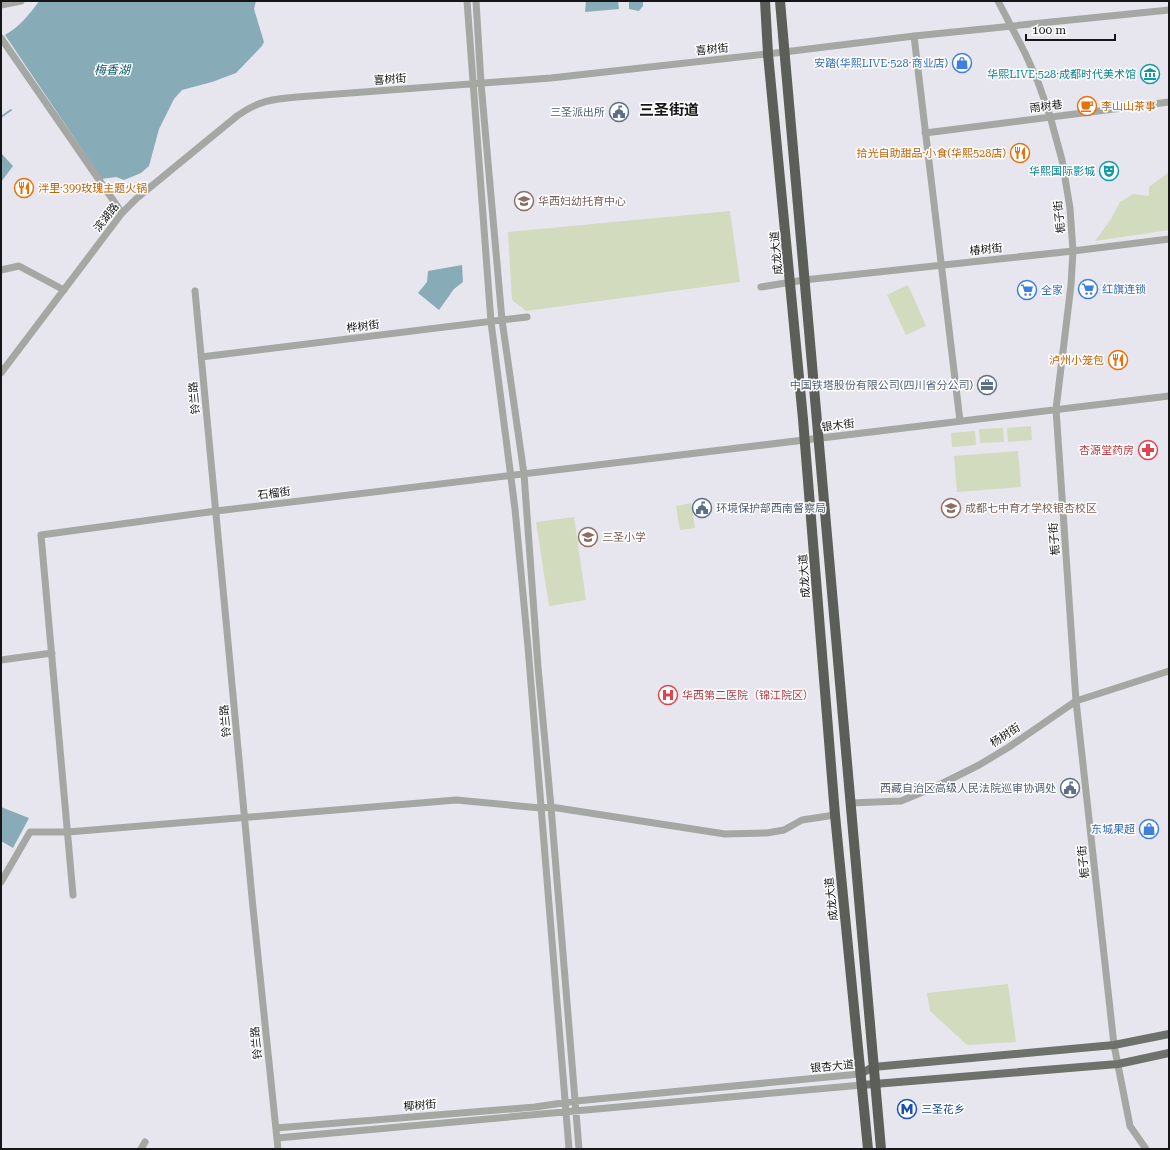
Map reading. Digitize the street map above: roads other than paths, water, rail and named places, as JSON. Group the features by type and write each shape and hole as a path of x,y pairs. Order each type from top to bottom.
{"highway":[{"name":"成龙大道","path":"765,1 768,54 805,440 835,815 868,1149"},
{"path":"780,1 881,1149"}],"main road":[{"name":"银杏大道","path":"860,1074 873,1067 1114,1045 1169,1034"},
{"name":"银杏大道","path":"862,1085 1118,1064 1169,1053"}],"street":[{"path":"1,5 21,1"},
{"path":"467,1 472,84 491,322 510,475 528,647 569,1149"},
{"path":"476,1 481,83 502,320 524,474 538,667 580,1149"},
{"name":"栀子街","path":"998,1 1010,27 1025,53 1038,82 1050,116 1062,160 1070,208 1073,251 1072,285 1056,409 1076,701 1114,1045 1130,1126 1146,1149"},
{"name":"喜树街","path":"258,103 275,99 297,97 551,78 914,36 1169,10"},
{"path":"914,36 960,421"},
{"path":"1,38 122,212"},
{"name":"雨树巷","path":"925,132 1169,102"},
{"name":"滨湖路","path":"1,373 122,212 237,116 247,108 258,103"},
{"name":"椿树街","path":"804,280 1073,251 1169,239"},
{"path":"1,270 19,266 64,290"},
{"path":"761,287 804,280"},
{"name":"铃兰路","path":"195,290 278,1149"},
{"name":"桦树街","path":"201,357 528,317"},
{"name":"银木街","path":"510,475 1169,396"},
{"name":"石榴街","path":"52,654 41,535 216,511 510,475"},
{"path":"1,660 52,654 73,895"},
{"name":"杨树街","path":"850,804 901,801 935,787 1009,747 1076,701 1169,671"},
{"path":"1,882 30,832 68,832 456,800 541,808 551,807 725,834 767,833 784,830 802,820 835,815"},
{"name":"银杏大道","path":"565,1102 860,1074"},
{"name":"银杏大道","path":"566,1112 615,1106 862,1085"},
{"name":"椰树街","path":"276,1128 534,1107 565,1102"},
{"name":"椰树街","path":"277,1138 566,1112"},
{"path":"141,1149 145,1142"}],"water":[{"name":"梅香湖","path":"39,1 256,1 254,9 264,42 236,73 212,82 182,90 174,99 159,129 149,166 141,173 124,180 116,177 102,179 5,35 24,20"},
{"path":"586,1 618,1 619,9 585,12"},
{"path":"629,1 643,1 643,6 639,11 629,9"},
{"path":"1,153 13,166 1,182"},
{"path":"462,265 463,282 454,289 439,310 418,293 427,282 428,271"},
{"path":"1,807 29,818 13,848 1,841"}],"waterway":[{"path":"1,117 11,110"}],"place":[{"name":"安踏(华熙LIVE·528·商业店)","path":"962,63"},
{"name":"华熙LIVE·528·成都时代美术馆","path":"1150,74"},
{"name":"李山山茶事","path":"1087,106"},
{"name":"三圣派出所","path":"619,112"},
{"name":"拾光自助甜品·小食(华熙528店)","path":"1020,153"},
{"name":"华熙国际影城","path":"1109,171"},
{"name":"泮里·399玫瑰主题火锅","path":"24,188"},
{"name":"华西妇幼托育中心","path":"524,201"},
{"name":"红旗连锁","path":"1088,289"},
{"name":"全家","path":"1027,290"},
{"name":"泸州小笼包","path":"1118,360"},
{"name":"中国铁塔股份有限公司(四川省分公司)","path":"987,385"},
{"name":"杏源堂药房","path":"1148,450"},
{"name":"环境保护部西南督察局","path":"702,508"},
{"name":"成都七中育才学校银杏校区","path":"951,508"},
{"name":"三圣小学","path":"588,537"},
{"name":"华西第二医院（锦江院区）","path":"668,695"},
{"name":"西藏自治区高级人民法院巡审协调处","path":"1070,788"},
{"name":"东城果超","path":"1149,829"},
{"name":"三圣花乡","path":"907,1109"}],"district":[{"name":"三圣街道","path":"669,110"}]}
